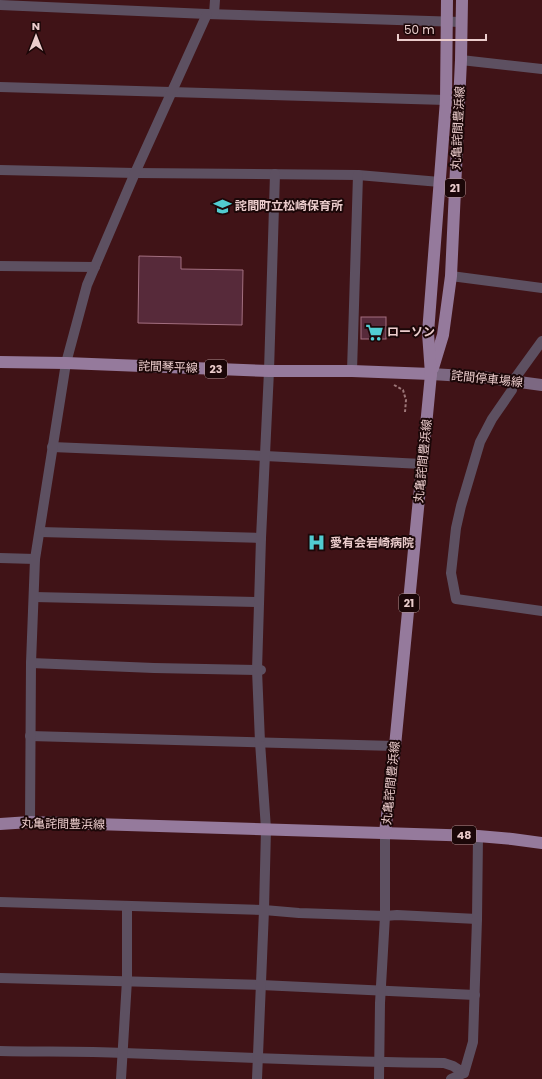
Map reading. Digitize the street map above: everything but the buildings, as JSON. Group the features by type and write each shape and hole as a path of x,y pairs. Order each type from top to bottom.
{"main road":[{"name":"丸亀詫間豊浜線","path":"0,824 30,822 385,833 395,746 431,374 428,333 446,100 447,0"},
{"name":"丸亀詫間豊浜線","path":"431,374 443,335 451,276 461,60 462,0"},
{"name":"詫間琴平線","path":"0,362 66,363 268,371 352,371 431,374"},
{"name":"詫間停車場線","path":"431,374 481,377 542,385"},
{"name":"48","path":"385,833 478,836 512,839 542,844"}],"street":[{"path":"30,822 31,663 35,559 66,363 87,285 135,173 172,92 211,14 215,0"},
{"path":"0,5 95,4 211,14 461,22"},
{"path":"461,60 542,69"},
{"path":"0,88 446,100"},
{"path":"0,170 358,175 440,182"},
{"path":"257,1079 266,829 260,742 259,602 275,174"},
{"path":"352,371 358,175"},
{"path":"0,266 95,267"},
{"path":"451,276 542,288"},
{"path":"542,341 513,381 512,390 485,430 474,459 460,506 451,573 456,599 542,611"},
{"path":"52,447 422,464"},
{"path":"40,532 261,538"},
{"path":"0,558 35,559"},
{"path":"34,596 259,602"},
{"path":"31,663 154,668 259,670"},
{"path":"30,736 395,746"},
{"path":"379,1079 381,991 385,916 385,833"},
{"path":"451,1079 464,1072 473,1042 478,836"},
{"path":"0,902 264,910 299,913 385,916 397,915 477,919"},
{"path":"121,1079 127,980 127,906"},
{"path":"0,978 127,980 475,995"},
{"path":"0,1051 122,1053 380,1063 444,1063 464,1072"}],"place":[{"name":"詫間町立松崎保育所","path":"222,206"},
{"name":"ローソン","path":"374,332"},
{"name":"愛有会岩崎病院","path":"317,543"}]}
